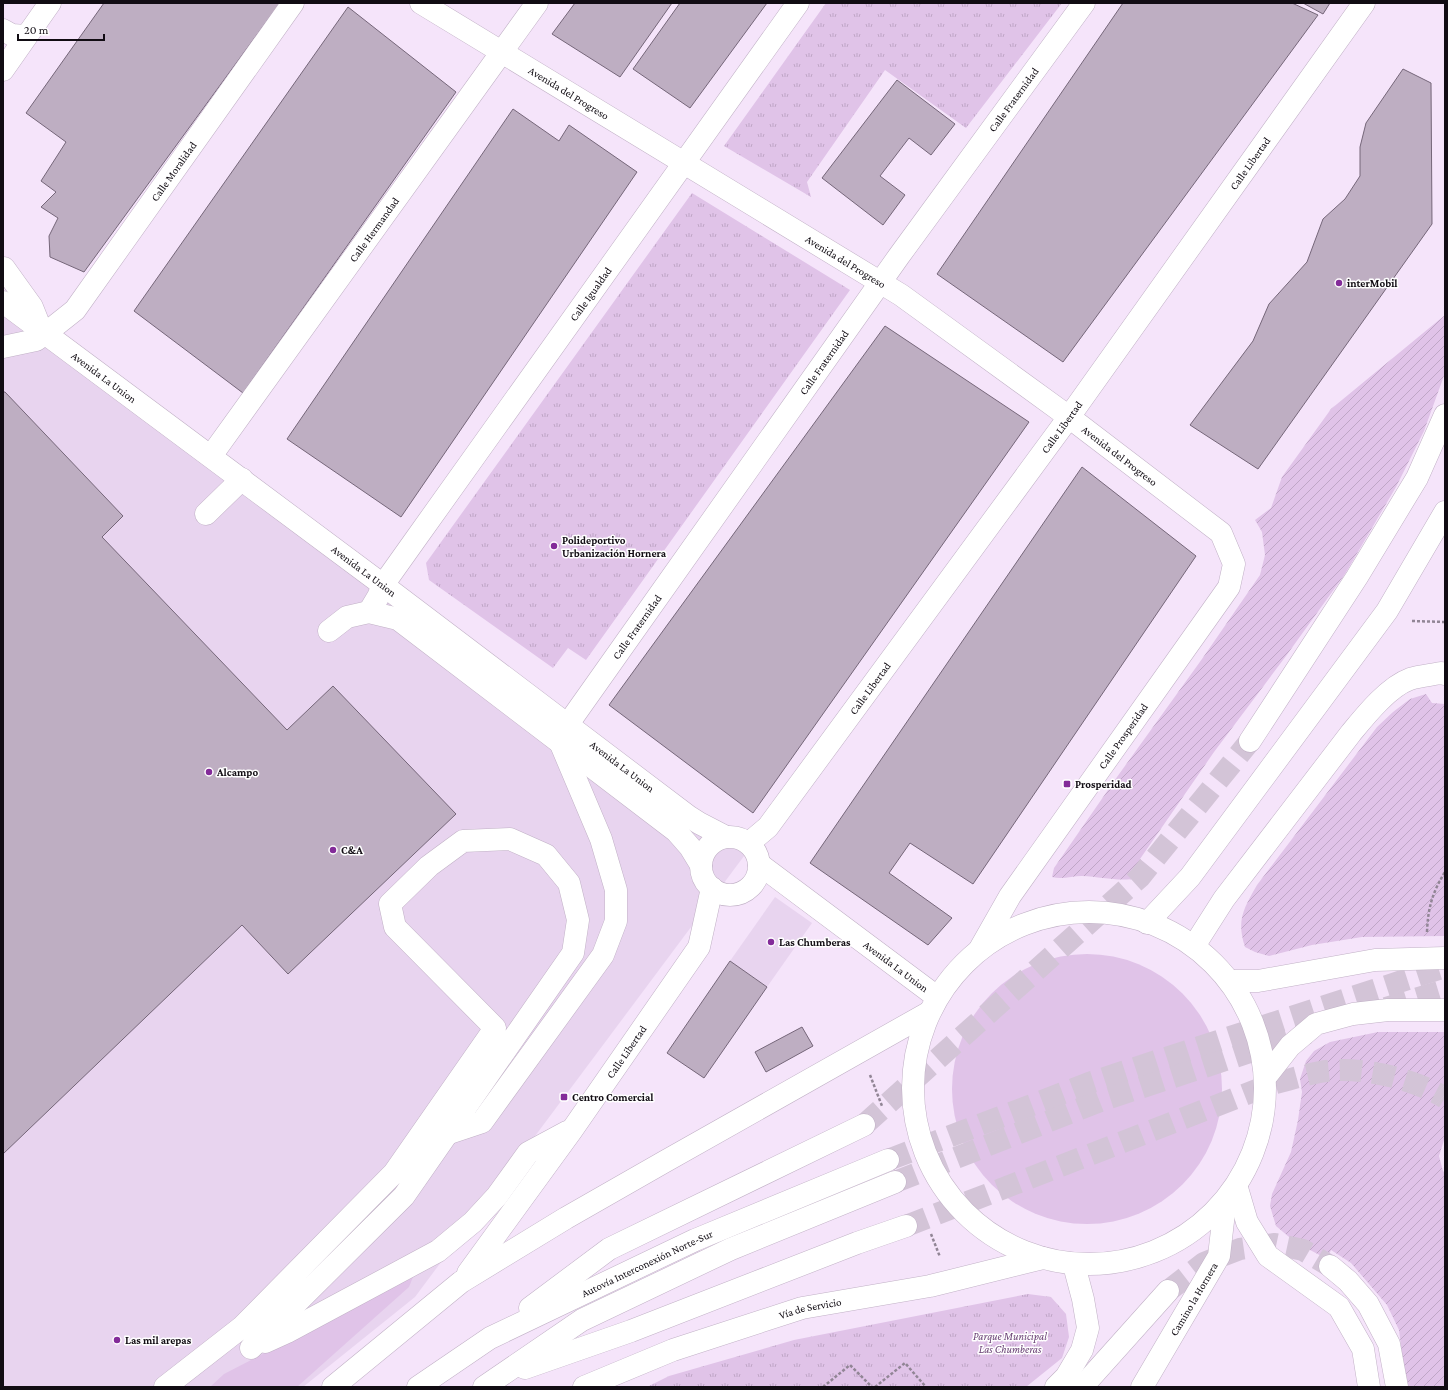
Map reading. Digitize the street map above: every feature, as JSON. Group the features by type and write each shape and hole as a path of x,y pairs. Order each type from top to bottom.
{"main road":[{"path":"3,70 50,3"},
{"name":"Calle Moralidad","path":"3,347 36,340 44,331 75,310 293,3"},
{"name":"Avenida del Progreso","path":"421,3 901,295 1069,417 1221,532 1234,564"},
{"name":"Calle Hermandad","path":"210,456 537,3"},
{"name":"Calle Igualdad","path":"369,612 383,585 798,3"},
{"name":"Calle Fraternidad","path":"564,733 881,283 1084,3"},
{"name":"Calle Libertad","path":"749,843 768,827 1069,417 1364,3"},
{"path":"3,30 12,35 26,36"},
{"path":"3,267 32,307 44,331"},
{"name":"Avenida La Union","path":"3,302 44,331 383,585 564,733 699,823 726,837"},
{"path":"1250,741 1357,577 1413,485 1445,415"},
{"path":"206,514 242,479"},
{"path":"1147,923 1190,877 1387,611 1445,512"},
{"name":"Calle Prosperidad","path":"981,947 1010,896 1229,587 1234,564"},
{"path":"329,631 347,617 369,612 398,619 564,733 676,830 690,847 701,865"},
{"path":"1194,946 1224,899 1350,733 1367,714 1388,693 1409,679 1441,673 1445,674"},
{"path":"446,1134 482,1122 603,955 616,921 616,890 601,839 564,733"},
{"path":"726,837 741,838 749,843 755,850 759,864 760,869 757,879 751,887 743,892 733,895 723,894 714,890 707,883 702,874 701,865 707,847 714,841 726,837"},
{"path":"165,1387 242,1327 394,1173 495,1028 395,928 390,904 429,866 463,841 510,839 546,855 569,883 578,920 573,954 404,1196 251,1348 287,1332 438,1251 473,1222 497,1196 528,1153 572,1130"},
{"name":"Avenida La Union","path":"759,864 933,1005"},
{"name":"Calle Libertad","path":"461,1282 572,1130 699,947 712,888"},
{"path":"1097,911 1133,917 1194,946 1231,981 1254,1022 1268,1074 1267,1104 1260,1141 1231,1196 1197,1228 1140,1257 1074,1265 1043,1258 994,1238 962,1212 926,1158 915,1122 915,1056 933,1005 958,968 981,947 1012,929 1041,917 1097,911"},
{"path":"1231,981 1258,981 1375,960 1445,958"},
{"path":"333,1387 461,1282 598,1199 933,1005"},
{"path":"1268,1074 1290,1046 1316,1024 1353,1014 1388,1010 1445,1010"},
{"path":"490,1338 609,1249 864,1125"},
{"name":"Autovía Interconexión Norte-Sur","path":"418,1387 490,1338 695,1240 888,1160"},
{"name":"Autovía Interconexión Norte-Sur","path":"490,1383 582,1320 731,1249 895,1182"},
{"path":"1231,1196 1268,1256 1339,1307 1363,1349 1369,1387"},
{"name":"Camino la Hornera","path":"1142,1387 1219,1256 1231,1196"},
{"path":"490,1383 631,1331 857,1243 906,1226"},
{"name":"Vía de Servicio","path":"584,1387 672,1350 802,1308 930,1286 1043,1258"},
{"path":"1056,1387 1066,1377 1082,1350 1088,1328 1083,1299 1074,1265"},
{"path":"1330,1266 1348,1281 1368,1304 1389,1344 1397,1387"},
{"path":"1082,1387 1168,1291"}],"path":[{"path":"1427,936 1429,908 1435,888 1445,872"},
{"path":"875,1387 905,1363 926,1387"},
{"path":"823,1387 850,1365 872,1387"}],"shaded area":[{"path":"13,299 750,848 415,1297 303,1387 3,1387 3,309"},
{"name":"Las Chumberas","path":"775,897 812,923 767,987 730,961"}],"green space":[{"path":"826,3 1062,3 966,128 885,70 807,182 811,197 724,146"},
{"path":"692,193 850,290 586,660 568,648 553,668 429,580 426,563"},
{"path":"1445,315 1445,373 1424,431 1396,487 1345,574 1214,752 1140,859 1154,871 1145,876 1119,880 1082,876 1063,878 1052,877 1054,868 1260,575 1265,555 1262,532 1255,520 1271,508 1282,477 1331,409"},
{"path":"1426,694 1432,703 1445,704 1445,936 1362,937 1312,945 1269,956 1245,947 1242,938 1241,922 1248,901 1257,885 1377,727 1410,699"},
{"path":"1087,954 1113,957 1139,964 1151,970 1173,985 1191,1003 1206,1025 1212,1037 1219,1063 1222,1089 1219,1115 1212,1141 1206,1153 1191,1175 1173,1193 1151,1208 1139,1214 1113,1221 1087,1224 1061,1221 1035,1214 1023,1208 1001,1193 983,1175 968,1153 962,1141 955,1115 952,1089 955,1063 962,1037 968,1025 983,1003 1001,985 1023,970 1035,964 1061,957"},
{"path":"1378,1032 1445,1032 1445,1137 1439,1156 1443,1171 1445,1173 1445,1387 1406,1387 1399,1330 1387,1305 1351,1263 1331,1250 1327,1259 1295,1242 1276,1226 1270,1206 1272,1194 1291,1152 1302,1092 1300,1079 1306,1061 1314,1051 1330,1042"},
{"path":"413,1277 409,1287 297,1387 210,1387 224,1374"},
{"name":"Parque Municipal Las Chumberas","path":"1028,1294 1051,1297 1066,1314 1069,1337 1062,1358 1026,1387 647,1387 669,1376 794,1340"}],"building":[{"path":"104,3 280,3 84,272 50,257 49,236 58,218 41,207 56,192 41,181 66,142 26,113"},
{"path":"575,3 672,3 620,77 552,34"},
{"path":"680,3 767,3 690,108 633,69"},
{"path":"1123,3 1292,3 1318,15 1063,362 937,274"},
{"path":"1303,3 1330,3 1323,14"},
{"path":"348,7 456,92 243,393 134,311"},
{"name":"interMobil","path":"1403,69 1431,83 1432,224 1258,469 1190,425 1253,341 1269,304 1307,262 1323,219 1345,199 1360,176 1360,147 1366,123"},
{"path":"897,80 955,124 931,155 909,138 880,176 905,195 883,225 822,178"},
{"path":"513,109 559,141 569,125 637,172 401,517 287,439"},
{"path":"885,326 1029,422 753,813 609,705"},
{"name":"Alcampo","path":"3,392 5,392 123,516 102,537 287,730 333,686 456,814 288,974 242,925 3,1154"},
{"path":"1082,467 1196,556 973,884 910,843 889,873 952,918 928,945 810,863"},
{"path":"730,961 767,987 704,1078 667,1053"},
{"path":"802,1027 813,1046 766,1072 755,1052"}],"tunnel":[{"path":"864,1125 1140,877 1250,741"},
{"path":"888,1160 1089,1083 1445,967"},
{"path":"1386,1008 1445,990"},
{"path":"895,1182 1100,1101 1308,1033"},
{"path":"906,1226 1272,1084 1320,1072 1351,1070 1385,1075 1417,1085 1445,1098"},
{"path":"1168,1291 1204,1263 1240,1249 1275,1244 1303,1250 1330,1266"}],"place":[{"name":"interMobil","path":"1339,283"},
{"name":"Polideportivo Urbanización Hornera","path":"554,546"},
{"name":"Alcampo","path":"209,772"},
{"name":"Prosperidad","path":"1067,784"},
{"name":"C&A","path":"333,850"},
{"name":"Las Chumberas","path":"771,942"},
{"name":"Centro Comercial","path":"564,1097"},
{"name":"Las mil arepas","path":"117,1340"}]}
